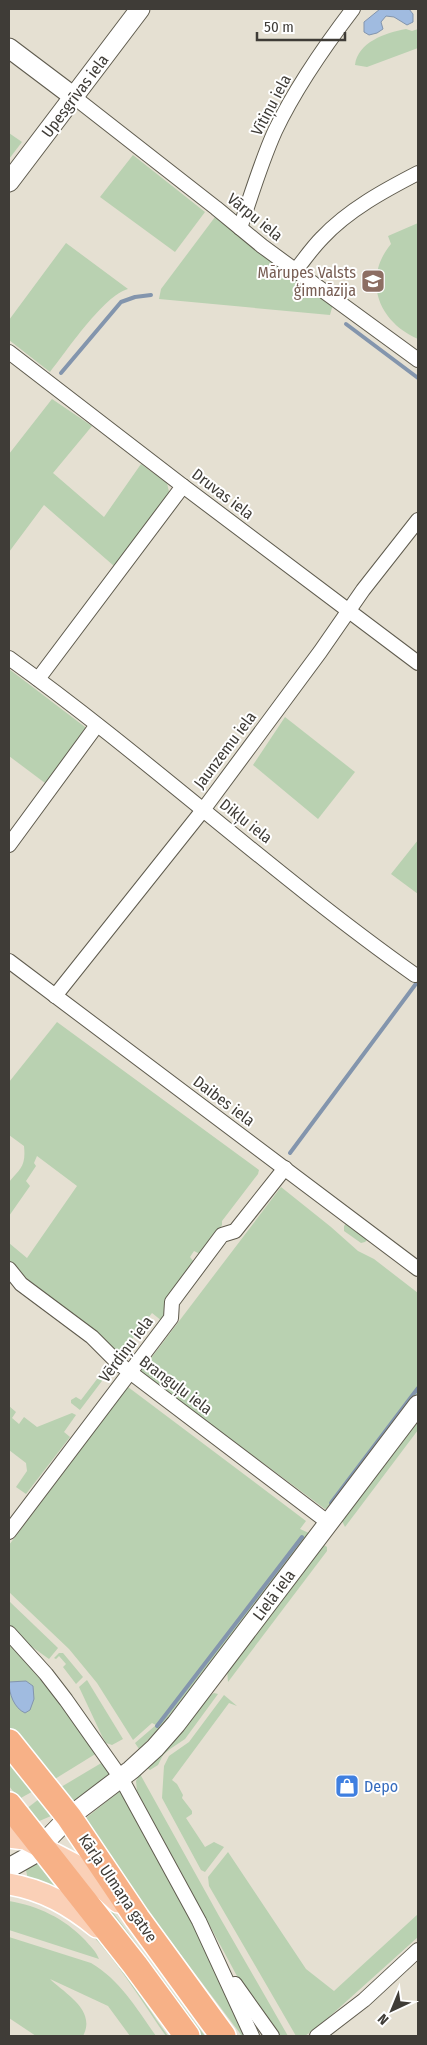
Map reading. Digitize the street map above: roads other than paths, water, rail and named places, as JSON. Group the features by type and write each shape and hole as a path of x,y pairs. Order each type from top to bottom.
{"highway":[{"name":"Kārļa Ulmaņa gatve","path":"9,1742 69,1817 137,1918 223,2036"},
{"name":"Kārļa Ulmaņa gatve","path":"9,1805 23,1838 134,1965 187,2036"}],"main road":[{"path":"23,1838 81,1868 137,1918"},
{"path":"9,1884 39,1892 75,1909 98,1928 134,1965"}],"street":[{"name":"Upesgrīvas iela","path":"9,182 140,9"},
{"name":"Vītiņu iela","path":"240,228 276,130 300,85 353,9"},
{"path":"9,48 74,97"},
{"name":"Vārpu iela","path":"74,97 295,271 418,360"},
{"path":"295,271 322,238 342,219 394,185 418,173"},
{"name":"Druvas iela","path":"9,352 182,486 418,663"},
{"path":"38,679 182,486"},
{"name":"Jaunzemu iela","path":"55,996 203,810 349,610 418,520"},
{"name":"Dikļu iela","path":"9,658 414,975"},
{"path":"9,845 97,725"},
{"name":"Daibes iela","path":"9,961 418,1269"},
{"name":"Vērdiņu iela","path":"9,1532 171,1318 172,1302 222,1235 235,1231 285,1168"},
{"name":"Branguļu iela","path":"9,1269 21,1284 92,1337 109,1356 329,1523"},
{"name":"Lielā iela","path":"9,1868 26,1860 23,1838 69,1817 121,1778 155,1748 176,1724 418,1405"},
{"path":"9,1634 46,1674 121,1778 215,1952 252,2036"},
{"path":"317,2036 364,2000 418,1950"},
{"path":"215,1952 272,2036"}],"water":[{"path":"380,9 409,9 413,14 413,22 407,25 394,17 386,16 381,22 383,29 369,35 364,32 364,22"},
{"path":"26,1681 33,1686 34,1699 30,1710 25,1713 18,1708 13,1700 9,1682"}],"waterway":[{"path":"61,373 121,302 135,297 151,295"},
{"path":"346,324 418,378"},
{"path":"290,1153 418,981"},
{"path":"331,1503 418,1388"},
{"path":"157,1726 302,1537"}],"place":[{"name":"Mārupes Valsts ģimnāzija","path":"373,281"},
{"name":"Depo","path":"347,1786"}]}
